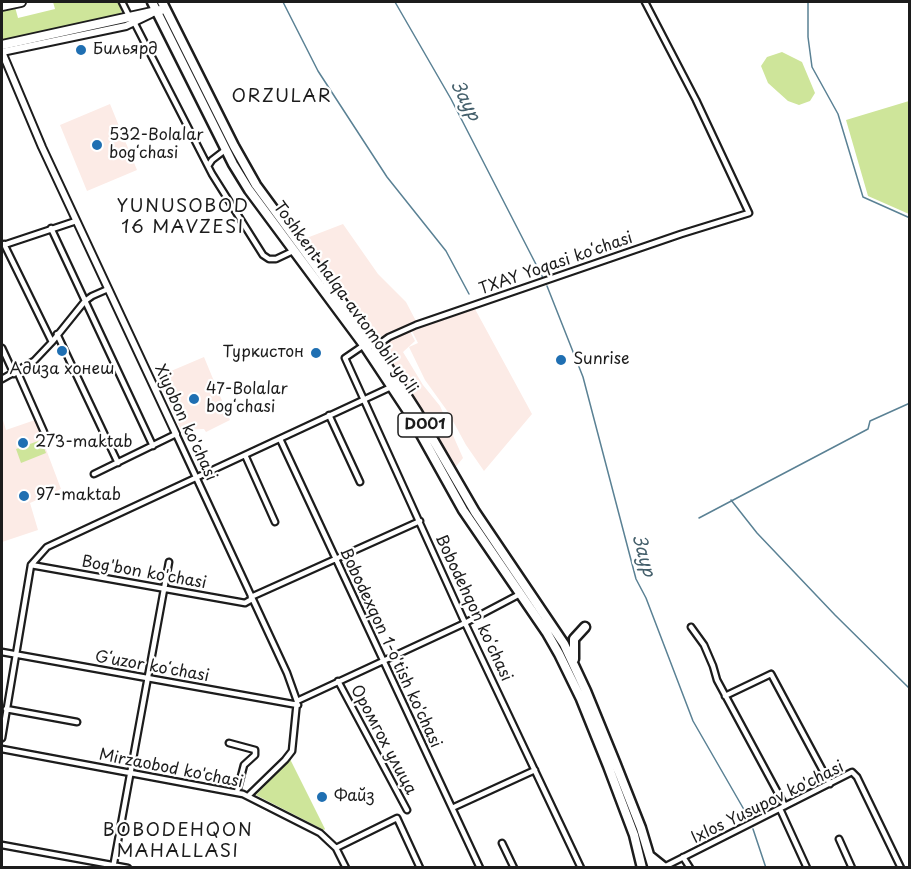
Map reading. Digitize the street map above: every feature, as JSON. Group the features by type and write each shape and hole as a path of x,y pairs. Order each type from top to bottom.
{"highway":[{"name":"Toshkent halqa avtomobil yo'li","path":"152,2 161,7 245,165 297,249 364,345 559,637 576,668 611,764 642,867"},
{"name":"Toshkent halqa avtomobil yo'li","path":"161,7 226,150 249,190 375,347 437,454 463,510 547,633 571,676 611,764 650,856 652,867"},
{"path":"576,668 573,643 585,627"},
{"path":"650,856 664,867"}],"main road":[{"path":"2,6 21,2"},
{"path":"2,45 132,21 161,7"},
{"path":"38,45 55,34"}],"street":[{"path":"122,2 208,166 264,257 279,259 297,249"},
{"name":"TXAY Yoqasi koʻchasi","path":"375,347 389,337 416,325 748,213 696,100 645,2"},
{"path":"2,52 132,21"},
{"name":"Xiyobon ko'chasi","path":"2,52 76,220 252,598 298,703"},
{"path":"208,166 212,160 226,150"},
{"path":"52,342 3,245 76,220"},
{"path":"51,228 153,446"},
{"path":"2,379 34,361 92,296 108,289"},
{"path":"57,334 118,463"},
{"name":"Bobodehqon koʻchasi","path":"364,345 345,358 465,623 581,867"},
{"path":"2,348 45,432"},
{"path":"2,738 14,654 31,565 47,547 391,387"},
{"path":"329,415 360,482"},
{"path":"94,474 176,434"},
{"name":"Bobodexqon 1-o'tish ko'chasi","path":"280,439 480,867"},
{"path":"245,455 275,522"},
{"name":"Bog'bon ko'chasi","path":"31,565 245,603 420,521"},
{"path":"113,866 169,562"},
{"path":"248,796 292,751 298,703 338,681 465,623 520,594"},
{"path":"691,627 704,645 717,680 783,807 807,867"},
{"name":"Gʻuzor koʻchasi","path":"2,652 298,703"},
{"path":"725,696 771,674 830,783"},
{"name":"Оромгох улица","path":"338,681 407,810"},
{"path":"6,709 77,722"},
{"path":"229,743 255,750 255,755 244,765 237,792"},
{"name":"Mirzaobod ko'chasi","path":"2,749 237,792 311,827 326,837 336,848 346,867"},
{"path":"452,808 535,770"},
{"name":"Ixlos Yusupov ko'chasi","path":"664,867 852,772 901,867"},
{"path":"336,848 397,818 420,867"},
{"path":"839,838 852,867"},
{"path":"502,843 514,867"},
{"path":"2,845 128,867"},
{"path":"683,857 690,867"}],"shaded area":[{"name":"532-Bolalar bogʻchasi","path":"110,104 137,170 87,191 60,125"},
{"path":"343,224 378,274 406,302 417,323 382,337 375,334 304,239"},
{"path":"475,309 532,414 484,471 466,445 448,412 425,380 409,347 418,343 412,331"},
{"path":"410,331 415,341 403,352 423,385 440,406 463,458 454,469 406,385 384,352 389,341"},
{"name":"47-Bolalar bogʻchasi","path":"204,357 230,420 206,432 204,429 181,430 157,377"},
{"name":"97-maktab","path":"2,417 6,430 35,420 61,489 30,503 38,530 2,542"}],"green space":[{"path":"53,2 119,2 122,14 2,42 2,10 15,7 18,18 55,9"},
{"path":"782,52 802,62 815,93 810,101 799,105 788,101 768,83 761,66 767,57"},
{"path":"910,101 909,214 868,196 846,120"},
{"path":"41,440 46,453 21,463 16,449"},
{"path":"290,759 325,829 324,830 256,795"}],"waterway":[{"path":"283,2 318,71 387,177 446,251 469,294"},
{"name":"Заур","path":"395,2 451,99 543,278"},
{"path":"808,2 808,37 812,67 838,114 863,197 910,218"},
{"name":"Заур","path":"547,286 583,377 636,579 646,598 693,721 750,820"},
{"path":"699,518 868,429 870,421 910,403"},
{"path":"731,500 757,533 910,689"},
{"name":"Заур","path":"753,829 766,868"}],"place":[{"name":"Бильярд","path":"81,50"},
{"name":"532-Bolalar bogʻchasi","path":"97,145"},
{"name":"Адиза хонеш","path":"62,351"},
{"name":"Туркистон","path":"316,353"},
{"name":"Sunrise","path":"561,360"},
{"name":"47-Bolalar bogʻchasi","path":"194,399"},
{"name":"273-maktab","path":"23,443"},
{"name":"97-maktab","path":"24,496"},
{"name":"Файз","path":"322,797"}],"district":[{"name":"ORZULAR","path":"282,97"},
{"name":"YUNUSOBOD 16 MAVZESI","path":"183,217"},
{"name":"BOBODEHQON MAHALLASI","path":"178,841"}]}
